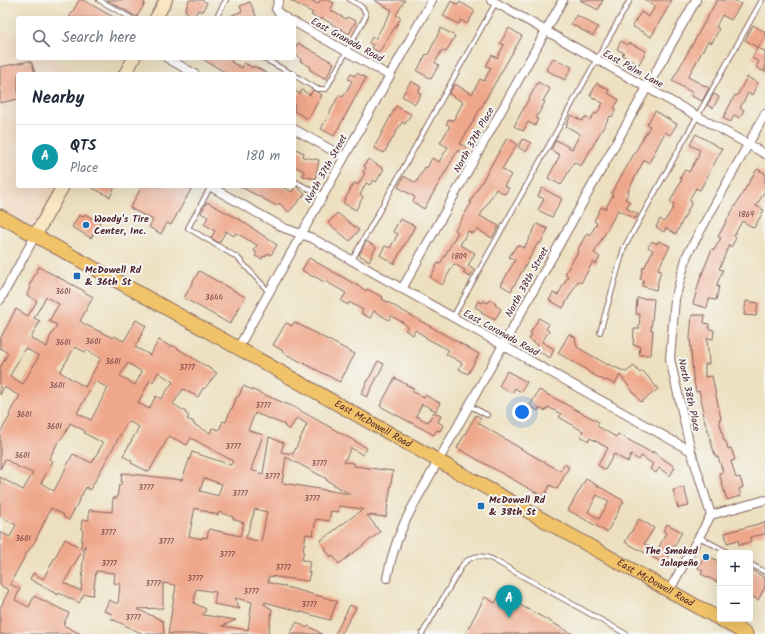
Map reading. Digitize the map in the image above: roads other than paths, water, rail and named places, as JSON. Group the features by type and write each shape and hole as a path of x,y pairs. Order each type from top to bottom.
{"main road":[{"path":"157,16 166,0"},
{"path":"127,72 133,60"},
{"path":"35,236 62,188"},
{"name":"East McDowell Road","path":"0,216 746,634"}],"street":[{"path":"279,0 276,9 283,16"},
{"name":"North 37th Street","path":"238,348 432,0"},
{"name":"North 37th Place","path":"402,289 563,0"},
{"name":"North 38th Street","path":"387,578 396,542 403,523 470,406 696,0"},
{"name":"East Palm Lane","path":"494,1 765,154"},
{"name":"East Granada Road","path":"296,23 390,76"},
{"path":"171,60 192,72"},
{"name":"North 38th Place","path":"711,515 691,451 670,359 675,299 687,255 765,114"},
{"path":"296,130 344,157"},
{"name":"East Coronado Road","path":"214,188 284,228 312,238 352,260 691,451"},
{"path":"0,300 35,236"},
{"path":"669,591 711,515 765,500"}],"lane":[{"path":"99,0 127,16"},
{"path":"217,16 226,0"},
{"path":"296,77 318,89 326,88 366,16 365,10 350,0"},
{"path":"453,317 630,0"},
{"path":"600,332 624,248 762,0"},
{"path":"352,260 494,1"},
{"path":"267,60 288,72"},
{"path":"296,182 322,196"},
{"path":"210,188 188,228 238,258 269,292"},
{"path":"470,406 487,415"},
{"path":"699,537 724,550"},
{"path":"422,634 463,564 467,559 481,556 492,559 626,634"},
{"path":"753,566 765,572"}],"place":[{"name":"Woody's Tire Center, Inc.","path":"86,225"},
{"name":"McDowell Rd & 36th St","path":"77,276"},
{"name":"McDowell Rd & 38th St","path":"481,506"},
{"name":"The Smoked Jalapeño","path":"706,557"},
{"name":"QTS","path":"509,618"}]}
